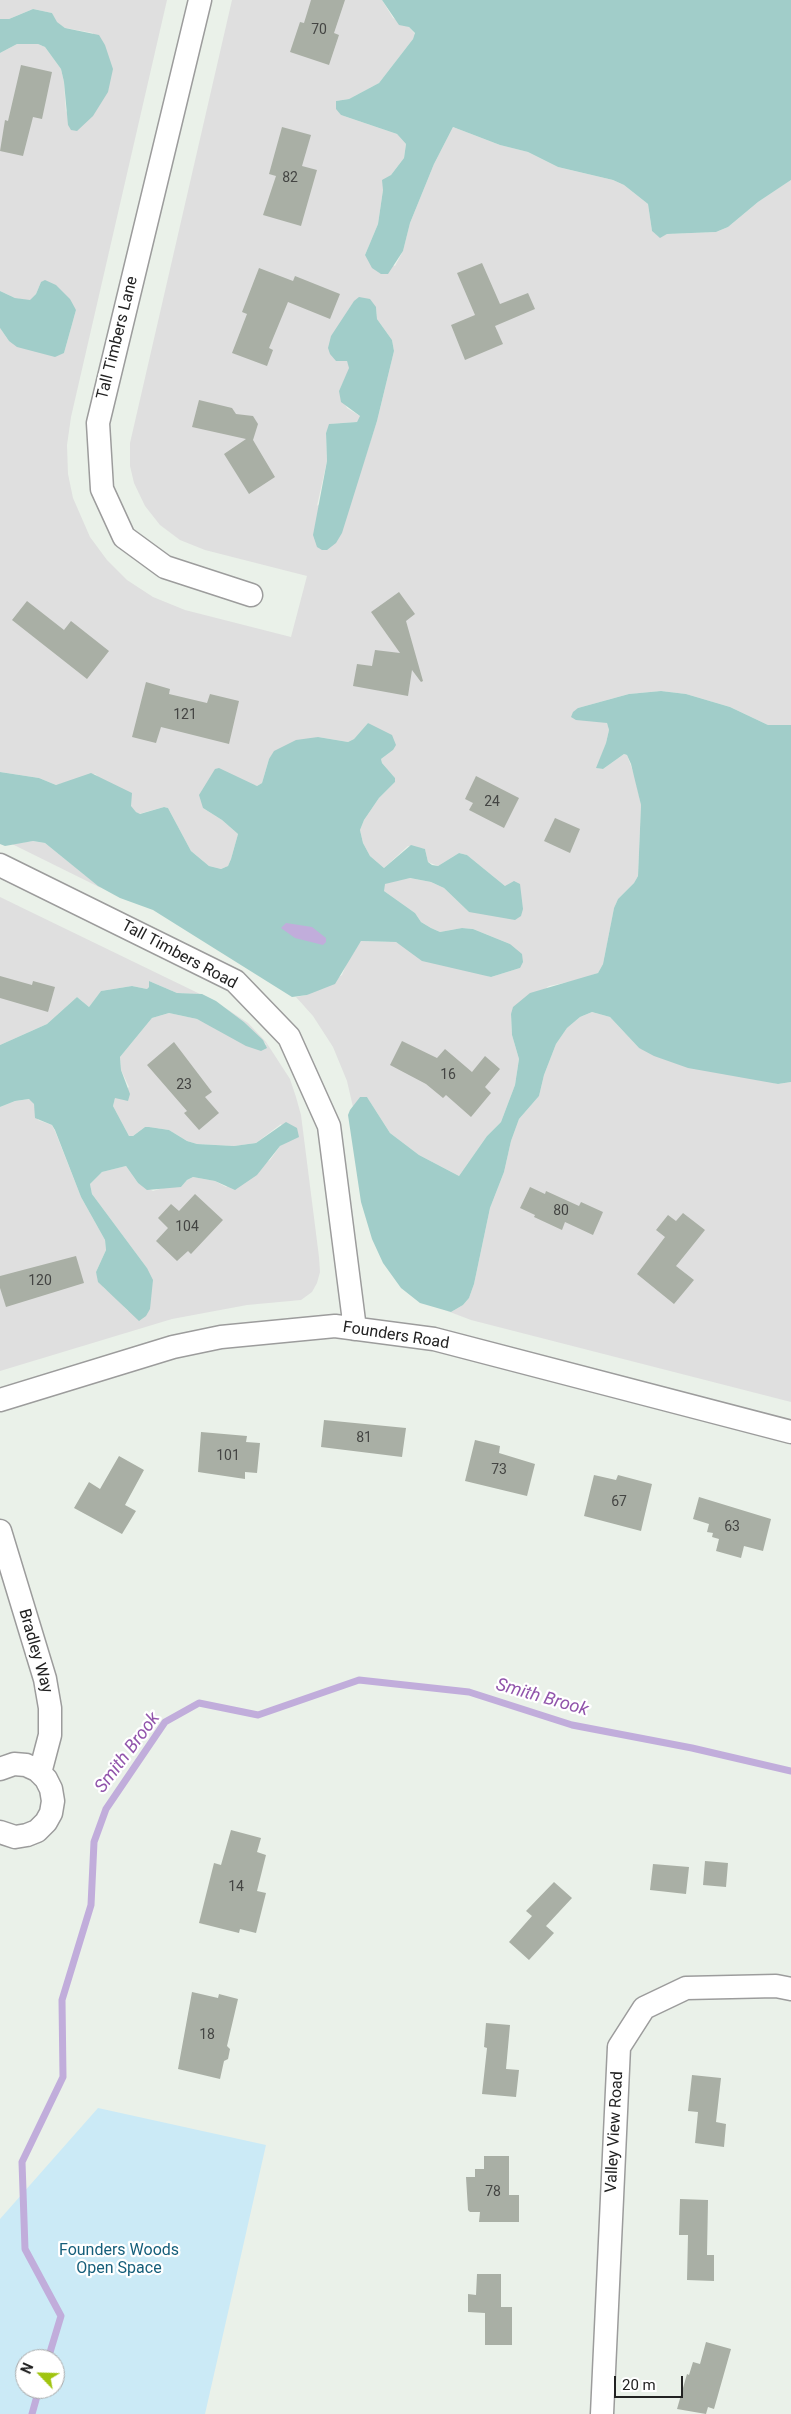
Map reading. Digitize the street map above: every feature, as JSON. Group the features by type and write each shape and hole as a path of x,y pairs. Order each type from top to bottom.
{"street":[{"name":"Tall Timbers Lane","path":"200,0 98,423 102,488 124,537 165,567 251,595"},
{"name":"Tall Timbers Road","path":"0,865 236,981 289,1037 329,1126 355,1329"},
{"name":"Founders Road","path":"0,1400 173,1347 221,1337 335,1326 434,1339 791,1432"},
{"name":"Bradley Way","path":"0,1531 44,1680 50,1708 50,1735 40,1772"},
{"path":"0,1769 14,1764 26,1765 40,1772 52,1789 53,1800 51,1813 46,1822 37,1830 27,1835 15,1837 0,1832"},
{"name":"Valley View Road","path":"602,2414 619,2047 644,2008 686,1988 776,1986 791,1989"}],"shaded area":[{"path":"0,0 167,0 71,417 67,445 68,474 73,498 90,537 107,560 127,580 153,597 185,610 291,637 307,576 205,550 180,540 160,525 145,506 134,483 130,466 130,443 232,0 382,0 393,18 409,27 415,34 379,83 349,99 336,101 341,115 397,134 406,144 404,158 391,175 383,190 378,224 365,255 395,266 403,251 410,223 434,164 453,127 500,145 528,152 558,167 613,180 624,185 648,204 652,231 660,237 667,234 716,232 728,227 758,202 791,180 791,725 768,725 730,707 686,694 661,691 629,694 578,708 607,723 609,730 597,768 603,769 624,754 627,755 635,777 641,805 638,876 634,883 618,899 614,908 603,964 598,973 579,980 549,986 511,1014 512,1035 519,1059 515,1085 501,1122 487,1136 459,1176 419,1155 390,1133 367,1097 360,1097 353,1107 347,1081 333,1047 313,1016 296,997 307,995 342,975 348,960 361,941 396,942 407,949 491,977 520,968 510,944 473,929 462,928 440,932 421,922 415,913 384,891 384,884 393,881 409,878 431,882 444,888 469,912 505,886 467,855 459,853 438,866 428,862 425,849 408,846 384,868 370,856 363,843 360,830 364,820 379,798 395,782 395,778 382,763 381,759 393,750 368,723 354,739 348,742 318,737 269,759 262,783 257,786 250,784 203,808 222,820 238,834 228,866 221,869 209,866 191,851 168,808 164,807 139,814 95,774 56,785 39,778 0,772 0,328 9,341 64,353 76,310 41,282 36,294 30,301 15,298 0,291 0,53 17,44 38,44 45,47 61,69 64,82 66,113 93,33 65,28 56,22 52,13 33,9 9,19 0,19","holes":["376,307 377,319 392,340 394,351 377,421 362,467 317,506 327,461 326,433 330,424 357,422 360,418 360,416 347,408 339,391 350,368 347,361"]},
{"path":"382,0 791,0 791,180 758,202 728,227 716,232 667,234 660,238 652,231 648,204 624,185 613,180 558,167 528,152 500,145 453,127 434,164 410,223 403,251 388,274 381,274 372,268 365,255 378,224 383,190 382,180 391,175 404,158 406,144 397,134 341,115 336,109 336,101 349,99 379,83 413,39 415,33 409,27 399,25"},
{"path":"33,9 52,13 57,22 65,28 99,35 105,45 113,69 108,92 93,116 77,131 71,130 68,125 61,69 45,47 38,44 17,44 0,53 0,19 9,19"},
{"path":"45,280 56,285 70,299 76,310 64,353 55,357 17,347 9,341 0,328 0,291 15,298 30,300 36,294 41,282"},
{"path":"359,297 370,299 376,307 377,319 392,340 394,351 377,421 342,533 336,543 327,550 322,550 317,547 313,535 327,461 326,433 329,424 357,422 360,416 341,402 339,391 349,368 347,361 336,361 328,348 331,336 354,301"},
{"path":"661,691 686,694 730,707 768,725 791,725 791,1082 778,1084 688,1068 654,1056 639,1048 610,1017 592,1012 580,1017 567,1028 556,1044 544,1075 539,1096 519,1119 511,1141 504,1172 490,1208 474,1284 469,1298 463,1305 451,1312 420,1303 401,1288 383,1263 372,1239 361,1202 348,1115 360,1097 367,1097 390,1133 419,1155 459,1176 487,1136 501,1122 515,1085 519,1059 512,1035 511,1014 513,1007 530,993 598,973 603,964 614,908 618,899 634,883 638,876 641,805 631,764 627,755 624,754 603,769 596,768 606,743 609,730 607,723 576,720 571,717 578,708 629,694"},
{"path":"368,723 392,735 396,745 393,750 381,759 382,763 395,778 395,782 379,798 364,820 360,830 363,843 370,856 384,868 411,845 425,849 428,862 432,865 438,866 459,853 467,855 505,886 514,881 520,884 523,909 521,916 515,920 469,912 444,888 431,882 410,878 385,884 384,891 415,913 421,922 440,932 462,928 473,929 510,944 522,954 523,962 520,968 491,977 422,961 396,942 361,941 335,984 307,995 292,997 153,910 120,898 98,886 45,843 33,841 5,846 0,844 0,772 39,778 56,785 91,773 132,793 131,806 140,814 164,807 168,808 191,851 209,866 221,869 228,866 238,834 222,820 203,808 199,795 215,769 219,768 257,786 262,783 269,759 274,751 296,740 318,737 348,742 354,739"},
{"path":"33,841 45,843 101,888 12,844"},
{"path":"0,897 200,994 177,993 149,981 147,989 132,986 101,991 89,1007 77,997 47,1024 0,1045"},
{"path":"286,923 312,927 326,938 326,942 323,945 295,938 281,928"},
{"path":"149,981 177,993 202,994 216,1001 244,1022 263,1040 267,1048 261,1051 246,1046 197,1019 169,1013 152,1018 120,1057 121,1070 130,1094 128,1101 115,1098 113,1106 129,1136 133,1136 145,1127 149,1127 169,1130 187,1141 197,1144 234,1146 256,1143 286,1122 297,1128 299,1137 280,1146 257,1175 235,1190 215,1181 193,1177 187,1180 181,1187 147,1190 138,1183 126,1166 102,1172 90,1184 92,1194 147,1268 153,1280 150,1309 146,1316 139,1321 98,1282 96,1272 106,1250 105,1240 81,1197 52,1125 35,1118 34,1104 29,1099 15,1101 0,1107 0,1045 47,1024 77,997 89,1007 101,991 132,986 147,989"},
{"path":"224,1007 248,1023 266,1042 290,1079 296,1097 301,1115 319,1257 320,1272 312,1292 301,1300 247,1305 172,1319 0,1371 0,1107 15,1101 30,1099 34,1104 38,1120 52,1125 81,1197 105,1240 106,1250 96,1272 104,1288 114,1295 128,1311 147,1268 92,1194 90,1184 102,1172 126,1166 138,1183 153,1191 166,1187 181,1187 187,1180 193,1177 215,1181 226,1187 270,1160 280,1146 290,1140 281,1124 256,1143 234,1146 197,1144 187,1141 169,1130 149,1127 145,1127 133,1136 129,1136 113,1106 115,1098 129,1087 121,1070 120,1057 152,1018 169,1013 197,1019 220,1030 267,1045 244,1022"},
{"path":"592,1012 610,1017 639,1048 778,1084 791,1082 791,1402 471,1320 442,1309 451,1312 463,1305 469,1298 474,1284 490,1208 504,1172 511,1141 519,1119 539,1096 544,1075 556,1044 567,1028 580,1017"}],"green space":[{"name":"Founders Woods Open Space","path":"98,2108 266,2145 205,2414 0,2414 0,2219"}],"building":[{"path":"311,0 345,0 334,33 339,35 329,65 290,52 300,22 304,23"},
{"path":"21,65 52,72 42,119 33,117 23,156 0,151 5,120 8,121"},
{"path":"282,127 311,135 302,166 317,170 301,226 263,215 276,176 269,174"},
{"path":"482,263 500,304 528,293 535,309 495,326 503,344 465,360 451,325 475,315 457,273"},
{"path":"259,268 293,281 295,276 340,294 330,319 288,302 269,348 273,350 267,366 232,353 247,314 242,312"},
{"path":"199,400 232,408 236,414 253,416 258,424 253,440 275,477 249,494 224,454 246,439 192,427"},
{"path":"399,592 415,614 406,621 423,681 421,682 412,670 408,696 353,686 357,664 372,666 375,650 400,653 371,612"},
{"path":"27,601 64,630 71,621 109,651 87,679 12,620"},
{"path":"146,682 170,689 169,694 207,703 210,694 239,701 229,744 161,727 156,743 132,737"},
{"path":"476,776 519,798 504,828 469,810 473,803 465,799"},
{"path":"555,818 580,829 570,853 544,841"},
{"path":"0,976 32,985 33,981 55,987 48,1012 0,998"},
{"path":"402,1041 437,1058 445,1049 472,1072 485,1056 500,1069 485,1087 491,1093 471,1117 446,1095 443,1098 426,1084 390,1065"},
{"path":"174,1042 212,1092 205,1097 219,1113 199,1130 184,1113 187,1111 147,1065"},
{"path":"530,1187 545,1194 546,1191 579,1206 581,1202 603,1212 593,1235 565,1222 562,1230 520,1208"},
{"path":"195,1194 223,1220 191,1254 188,1251 177,1261 156,1241 168,1228 158,1218 171,1204 179,1211"},
{"path":"683,1213 705,1230 676,1266 694,1280 674,1304 637,1274 665,1237 656,1230 668,1215 676,1221"},
{"path":"76,1256 84,1283 6,1307 0,1288 0,1276"},
{"path":"324,1420 406,1428 402,1457 321,1447"},
{"path":"201,1432 247,1436 246,1442 260,1443 257,1473 245,1472 245,1479 198,1472"},
{"path":"475,1440 500,1446 499,1453 535,1464 527,1496 465,1481"},
{"path":"119,1456 144,1470 125,1505 136,1511 122,1534 74,1508 89,1482 100,1489"},
{"path":"594,1475 616,1480 618,1475 652,1484 641,1531 584,1516"},
{"path":"699,1497 771,1519 763,1551 744,1546 741,1558 716,1551 719,1539 712,1537 713,1533 707,1532 709,1524 693,1519"},
{"path":"231,1830 261,1838 257,1852 266,1855 257,1891 266,1893 256,1933 240,1929 239,1933 199,1923 214,1863 221,1865"},
{"path":"705,1861 728,1863 726,1887 703,1885"},
{"path":"653,1864 689,1867 686,1894 650,1890"},
{"path":"554,1882 572,1898 546,1926 554,1933 529,1960 509,1942 532,1916 526,1911"},
{"path":"192,1992 218,1998 219,1994 238,1999 227,2046 230,2049 228,2059 224,2061 220,2079 178,2069"},
{"path":"486,2023 510,2025 506,2069 519,2070 516,2097 482,2094 487,2048 484,2047"},
{"path":"692,2075 721,2078 716,2122 726,2124 724,2147 695,2143 698,2112 688,2111"},
{"path":"484,2156 509,2156 509,2195 519,2195 519,2222 479,2222 480,2212 470,2212 468,2210 466,2177 475,2177 475,2169 484,2169"},
{"path":"680,2199 708,2200 707,2255 714,2255 714,2281 687,2280 688,2235 679,2235"},
{"path":"477,2274 501,2274 501,2307 512,2307 512,2345 485,2345 485,2313 468,2312 468,2294 476,2295"},
{"path":"706,2342 731,2349 714,2409 708,2407 706,2414 677,2409 687,2374 689,2375 693,2362 700,2364"}],"waterway":[{"name":"Smith Brook","path":"51,2349 61,2316 25,2249 22,2162 63,2077 62,2000 91,1905 94,1842 106,1809 165,1722 199,1703 258,1715 359,1680 469,1692 572,1725 692,1748 791,1771"},
{"name":"Smith Brook","path":"32,2414 36,2399"}]}
